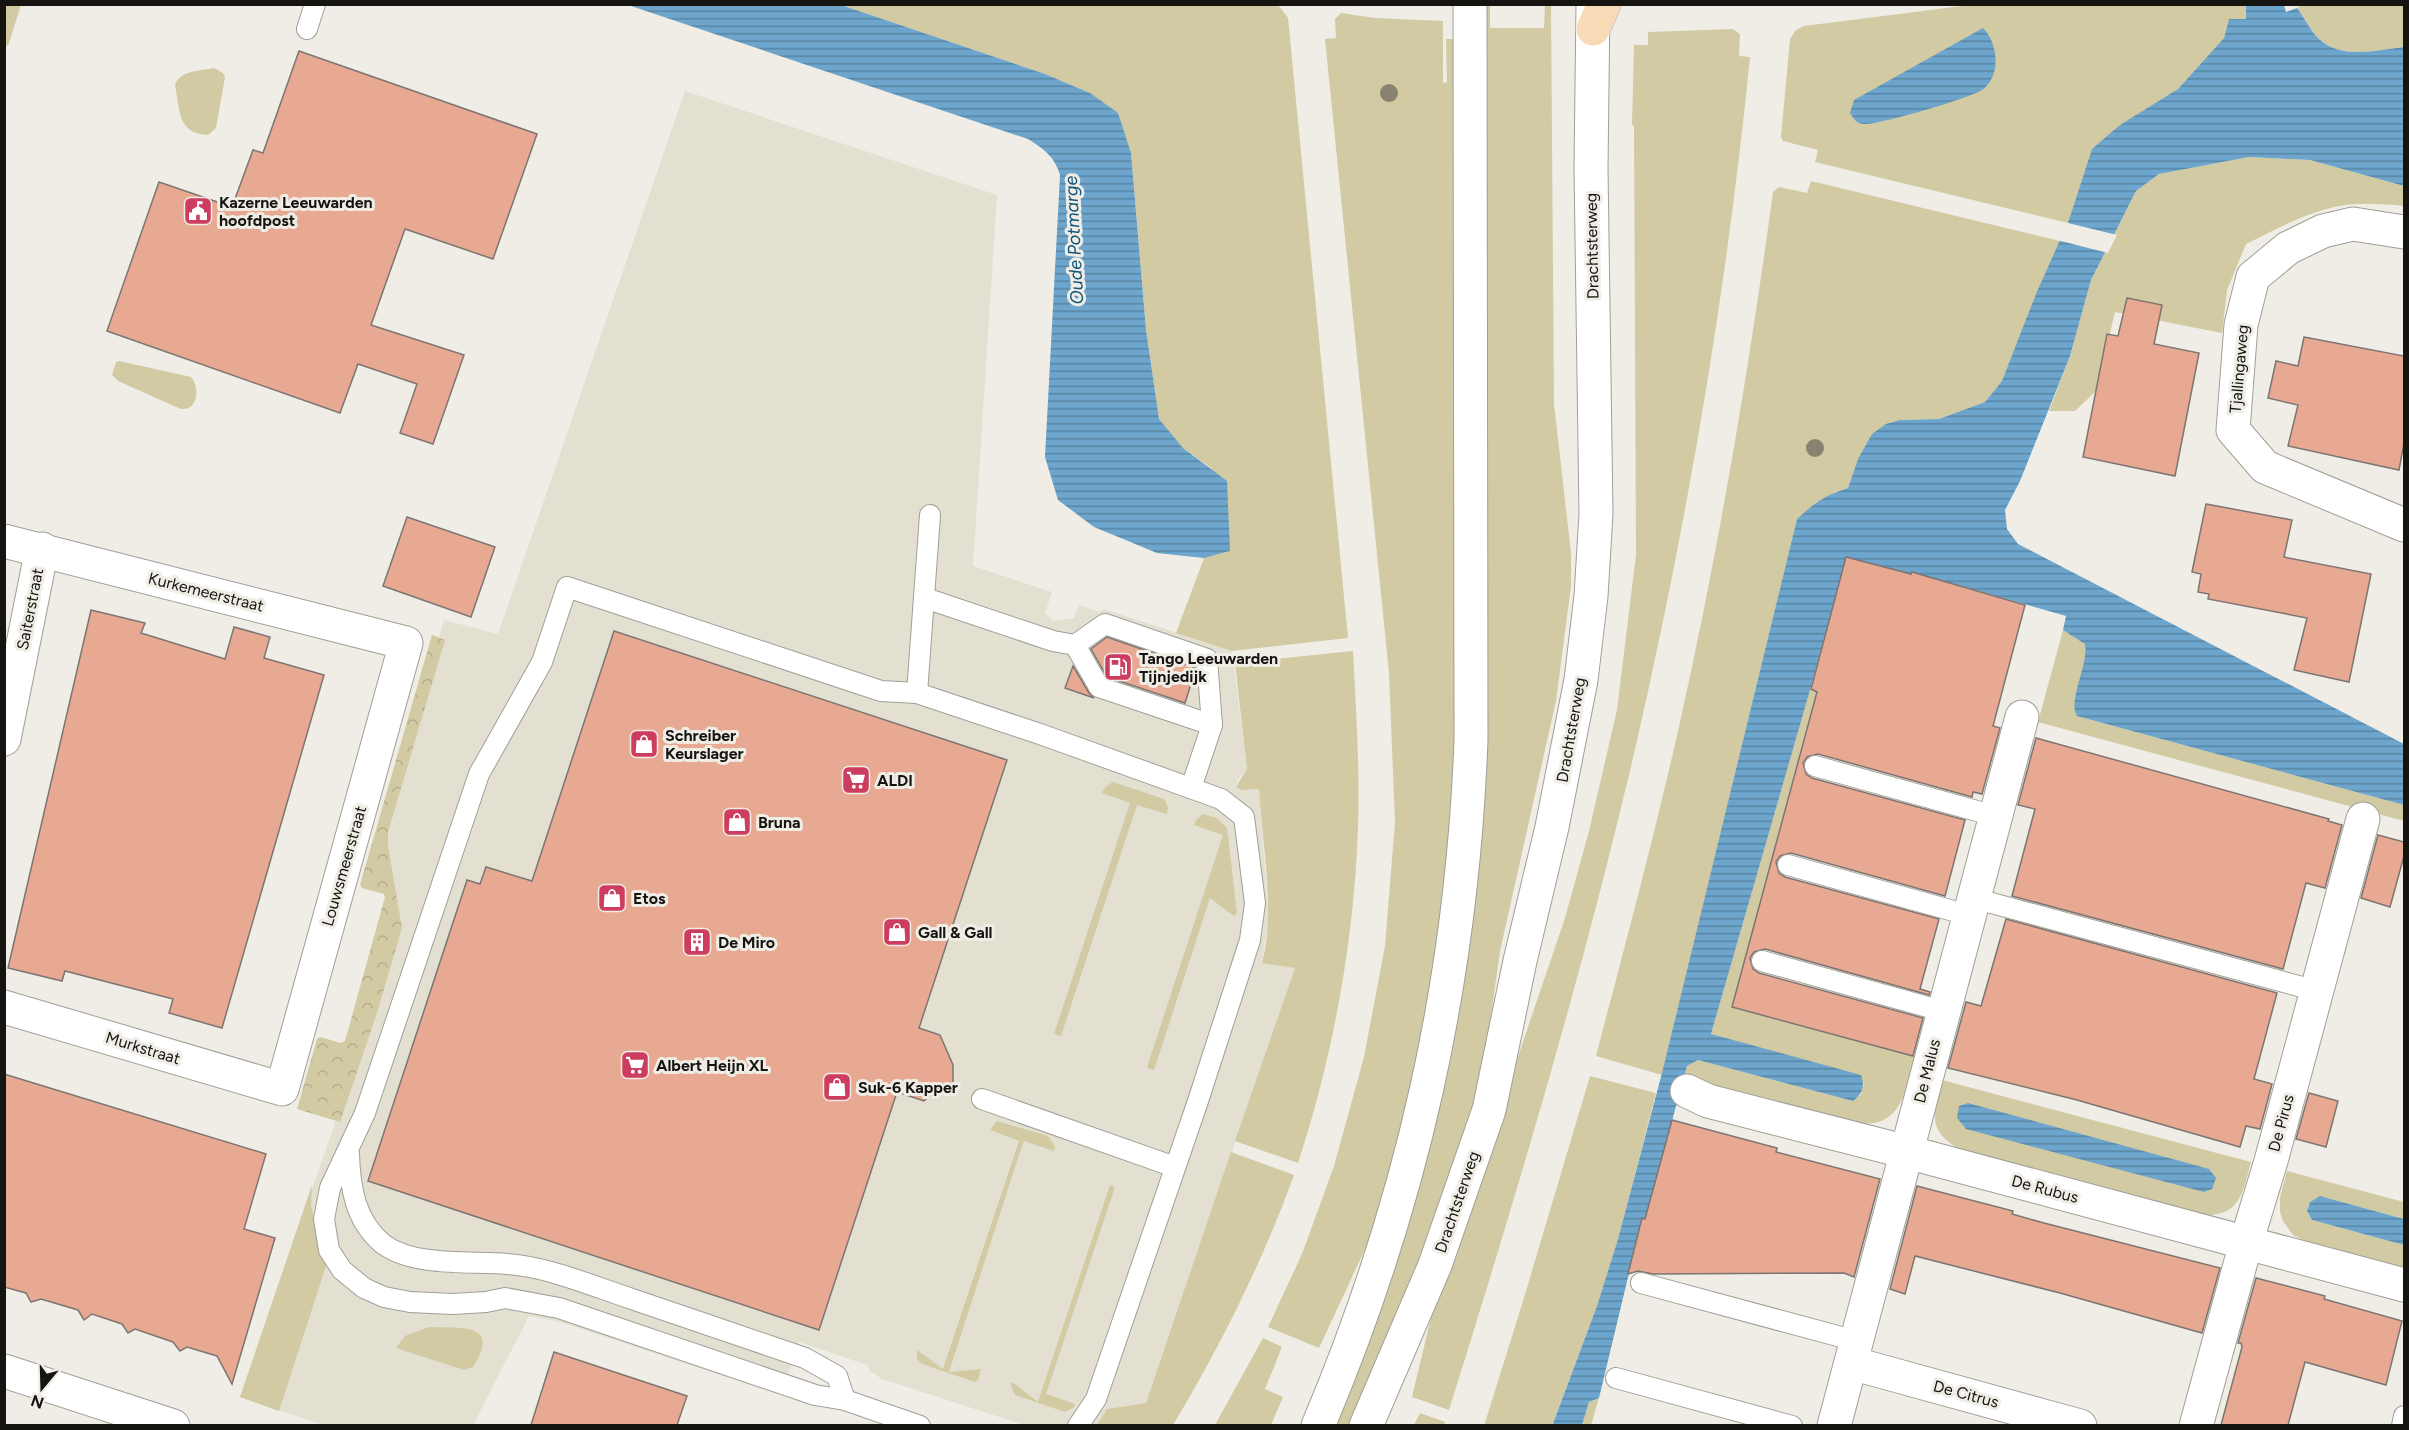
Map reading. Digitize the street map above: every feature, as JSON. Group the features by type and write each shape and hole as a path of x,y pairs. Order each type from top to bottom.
{"street":[{"path":"1318,1425 1368,1300 1412,1154 1447,991 1465,854 1472,717 1470,4"},
{"name":"Drachtsterweg","path":"1366,1425 1435,1265 1489,1110 1520,961 1556,807 1581,680 1591,596 1596,514 1591,168 1596,13"},
{"name":"Tjallingaweg","path":"2404,232 2353,224 2323,231 2288,248 2253,277 2241,325 2234,430 2265,467 2404,525"},
{"name":"Kurkemeerstraat","path":"4,541 406,643"},
{"name":"Saiterstraat","path":"4,739 42,549"},
{"name":"Louwsmeerstraat","path":"282,1089 406,643"},
{"name":"De Malus","path":"1834,1425 1942,1011 2022,717"},
{"name":"De Pirus","path":"2196,1425 2271,1161 2363,819"},
{"name":"Murkstraat","path":"4,1007 282,1089"},
{"name":"De Rubus","path":"1687,1091 1708,1101 1907,1152 2404,1286"},
{"name":"De Citrus","path":"1854,1352 2080,1425"},
{"path":"5,1372 173,1425"}],"lane":[{"path":"307,29 315,4"},
{"path":"917,693 930,514"},
{"path":"920,1425 881,1419 845,1401 815,1395 559,1308 505,1298 453,1304 410,1302 384,1297 342,1270 330,1250 324,1219 330,1188 365,1113 478,774 542,662 567,587 881,691 917,693 1221,799 1244,818 1255,903 1250,940 1096,1399 1078,1425"},
{"path":"925,598 1053,641 1075,645 1105,624 1207,659 1212,725 1191,788"},
{"path":"1075,645 1099,687 1212,725"},
{"path":"1815,766 1995,816"},
{"path":"1788,866 1971,906 2317,991"},
{"path":"1762,961 1942,1011"},
{"path":"982,1099 1175,1167"},
{"path":"349,1151 350,1185 361,1218 383,1243 398,1252 408,1256 441,1261 513,1264 566,1276 805,1358 837,1376 845,1401"},
{"path":"1641,1283 1854,1352"},
{"path":"1616,1378 1792,1425"},
{"path":"2402,1425 2404,1416"}],"shaded area":[{"path":"685,91 997,195 973,566 1052,592 1045,613 1053,621 1074,618 1079,605 1100,612 1104,609 1232,651 1247,769 1237,781 1237,788 1259,789 1269,919 1262,962 1295,968 1146,1403 1107,1409 1097,1425 1024,1425 882,1379 870,1371 867,1365 799,1342 781,1395 560,1322 529,1316 473,1425 324,1425 240,1397 372,1016 395,933 380,843 444,620 498,634"}],"green space":[{"path":"5,4 21,5 8,46 5,45"},
{"path":"1271,4 1280,7 1288,18 1348,638 1232,651 1176,633 1204,558 1230,551 1211,468 1183,448 1159,420 1146,330 1131,153 1090,93 1045,74 841,5"},
{"path":"2303,4 2404,5 2404,47 2360,52 2338,50 2319,39 2297,8"},
{"path":"1481,5 1490,5 1490,28 1544,28 1545,5 1551,5 1554,404 1571,553 1571,586 1556,701 1500,951 1481,1088 1473,1125 1355,1425 1330,1426 1445,1068"},
{"path":"1970,5 2246,5 2246,19 2229,19 2224,38 2178,89 2158,102 2068,223 1815,162 1818,150 1783,141 1781,137 1790,39 1796,30 1804,26"},
{"path":"1341,13 1375,18 1443,21 1443,83 1447,82 1446,39 1459,39 1462,709 1443,946 1386,1204 1319,1348 1268,1327 1302,1254 1334,1166 1364,1057 1385,946 1395,822 1389,673 1325,39 1336,38 1335,19"},
{"path":"1733,29 1740,34 1739,56 1750,57 1741,144 1718,316 1673,574 1636,745 1595,912 1525,1162 1449,1410 1412,1397 1435,1301 1565,918 1589,831 1617,710 1636,555 1634,127 1632,124 1634,45 1648,45 1648,32"},
{"path":"214,68 223,73 225,77 216,128 208,135 198,134 190,130 182,119 175,85 181,76"},
{"path":"2249,157 2310,160 2404,186 2404,206 2360,204 2334,207 2300,218 2246,244 2227,290 2222,333 2115,312 2096,391 2075,411 2049,411 2070,356 2091,280 2136,191 2159,174"},
{"path":"1811,181 2060,241 2002,381 1985,402 1939,419 1900,420 1858,459 1848,488 1835,492 1797,519 1662,1075 1596,1056 1660,806 1708,590 1754,325 1773,192 1779,187 1807,193"},
{"path":"116,362 191,377 196,386 194,402 187,409 181,409 118,381 112,375"},
{"path":"2063,630 2086,644 2085,662 2075,698 2077,716 2404,805 2404,821 2038,722"},
{"path":"432,635 445,640 388,832 388,846 402,928 376,1016 340,1122 297,1109 317,1039 320,1037 341,1043 345,1041 385,897 384,894 362,888 360,885"},
{"path":"1353,651 1358,828 1352,913 1340,998 1322,1082 1298,1163 1235,1141 1295,968 1262,963 1268,923 1265,854 1259,789 1237,788 1247,769 1235,663"},
{"path":"1810,689 1817,691 1732,1007 1915,1056 1900,1104 1884,1120 1873,1123 1858,1123 1684,1077 1687,1066 1698,1060 1853,1101 1861,1094 1864,1084 1711,1034"},
{"path":"1113,782 1164,799 1168,807 1167,814 1137,805 1061,1036 1054,1034 1130,803 1102,793 1106,786"},
{"path":"1203,814 1217,818 1227,828 1237,913 1234,916 1210,898 1154,1070 1147,1068 1148,1064 1223,835 1194,825"},
{"path":"1590,1076 1656,1093 1618,1239 1597,1306 1552,1425 1484,1426 1523,1301"},
{"path":"1942,1080 2251,1162 2242,1192 2233,1206 2226,1211 2204,1215 1958,1148 1941,1134 1935,1118"},
{"path":"997,1121 1048,1136 1055,1147 1054,1151 1024,1141 1019,1155 949,1372 981,1369 978,1380 975,1382 922,1364 917,1359 917,1350 943,1369 1019,1141 990,1130"},
{"path":"1231,1152 1294,1175 1240,1303 1173,1425 1097,1425 1107,1409 1146,1403"},
{"path":"2287,1171 2404,1202 2404,1219 2320,1196 2310,1202 2307,1211 2312,1220 2404,1245 2404,1269 2309,1243 2293,1235 2283,1221 2280,1212 2280,1197"},
{"path":"312,1185 311,1206 326,1266 279,1411 240,1397"},
{"path":"1110,1185 1115,1187 1046,1394 1075,1404 1065,1412 1015,1395 1011,1386 1012,1382 1038,1402"},
{"path":"429,1327 465,1328 480,1335 483,1342 481,1353 473,1367 464,1370 396,1348 405,1336"},
{"path":"1263,1338 1282,1347 1265,1389 1283,1397 1271,1425 1215,1425"},
{"path":"1599,1398 1591,1425 1582,1426 1589,1402"},
{"path":"1420,1413 1445,1422 1444,1425 1414,1425"}],"water":[{"name":"Oude Potmarge","path":"628,5 841,5 1045,74 1090,93 1118,113 1131,153 1146,330 1159,419 1183,448 1227,481 1230,551 1204,558 1157,553 1094,527 1058,500 1045,457 1060,175 1052,158 1044,150 1028,139"},
{"path":"2246,5 2284,5 2286,12 2297,8 2319,39 2338,50 2360,52 2404,47 2404,186 2310,160 2249,157 2159,174 2136,191 2091,280 2070,356 2020,481 2005,510 2007,529 2018,544 2404,744 2404,805 2077,716 2076,692 2084,662 2085,644 2063,630 2066,616 1912,572 1911,574 1846,557 1711,1034 1861,1075 1862,1090 1853,1101 1698,1060 1687,1066 1645,1219 1642,1219 1599,1398 1589,1402 1582,1425 1552,1426 1597,1306 1618,1239 1662,1073 1797,519 1821,500 1848,488 1858,459 1872,434 1886,424 1900,420 1939,419 1985,402 2002,381 2036,294 2069,220 2092,149 2120,125 2178,89 2224,38 2229,19 2246,19"},
{"path":"1983,28 1992,42 1996,59 1993,77 1982,90 1923,111 1885,121 1863,124 1854,119 1850,113 1854,100"},
{"path":"1968,1103 2209,1169 2216,1178 2212,1189 2204,1192 1966,1129 1957,1118 1959,1106"},
{"path":"2320,1196 2404,1219 2404,1245 2312,1220 2307,1211 2310,1202"}],"pier":[{"path":"2065,222 2117,235 2108,253 2057,240"}],"building":[{"path":"299,51 537,134 493,259 405,229 371,325 464,355 433,444 400,433 417,384 358,364 340,413 107,331 159,182 232,207 253,150 263,153"},
{"path":"2127,298 2162,305 2154,344 2199,353 2175,476 2083,457 2107,334 2118,336"},
{"path":"2304,337 2404,356 2404,443 2399,470 2288,446 2298,405 2268,398 2276,361 2298,366"},
{"path":"2206,504 2292,520 2284,557 2371,574 2349,682 2294,670 2307,618 2208,599 2209,594 2198,592 2201,574 2192,572"},
{"path":"407,517 495,547 471,617 383,586"},
{"path":"1846,557 1911,574 1912,572 2025,605 1993,726 2000,728 1982,794 1973,792 1972,797 1818,754 1807,757 1803,763 1806,774 1812,778 1965,820 1945,896 1791,853 1780,856 1776,862 1779,873 1785,877 1939,919 1920,989 1930,992 1929,995 1765,949 1754,952 1750,958 1753,969 1759,973 1923,1018 1913,1056 1732,1007 1817,692 1811,689"},
{"path":"91,610 145,623 141,633 225,659 234,627 270,637 264,658 324,675 222,1028 169,1013 173,999 65,971 62,981 8,968"},
{"name":"De Miro","path":"614,631 1007,760 919,1028 940,1035 953,1065 953,1083 943,1084 924,1101 897,1092 819,1330 368,1181 467,880 480,884 486,867 532,881"},
{"path":"1107,637 1196,668 1185,703 1107,677 1091,649"},
{"path":"1073,666 1089,693 1094,698 1065,688"},
{"path":"2036,738 2329,819 2328,821 2342,825 2325,888 2306,883 2283,969 2012,896 2035,809 2018,805"},
{"path":"2378,835 2404,842 2404,856 2390,907 2361,898"},
{"path":"2006,919 2277,993 2254,1079 2272,1084 2260,1129 2246,1126 2240,1147 2077,1100 1948,1068 1966,1002 1981,1006"},
{"path":"4,1074 266,1154 244,1229 275,1238 232,1384 217,1356 187,1347 180,1351 173,1342 135,1329 128,1333 122,1324 92,1314 84,1320 78,1310 41,1299 31,1302 26,1293 4,1287"},
{"path":"2309,1093 2338,1101 2326,1147 2296,1139"},
{"path":"1672,1120 1777,1148 1776,1152 1880,1179 1854,1277 1844,1273 1653,1274 1638,1271 1628,1274 1642,1218 1645,1219"},
{"path":"1917,1186 2013,1211 2012,1214 2044,1223 2220,1268 2202,1333 2060,1293 1915,1256 1905,1294 1890,1289"},
{"path":"2256,1278 2325,1296 2324,1299 2402,1321 2386,1385 2305,1362 2288,1425 2221,1425 2242,1347 2241,1343 2238,1343"},
{"path":"554,1352 687,1396 677,1425 531,1425"}],"place":[{"name":"Kazerne Leeuwarden hoofdpost","path":"198,211"},
{"name":"Tango Leeuwarden Tijnjedijk","path":"1118,667"},
{"name":"Schreiber Keurslager","path":"644,744"},
{"name":"ALDI","path":"856,780"},
{"name":"Bruna","path":"737,822"},
{"name":"Etos","path":"612,898"},
{"name":"Gall & Gall","path":"897,932"},
{"name":"De Miro","path":"697,942"},
{"name":"Albert Heijn XL","path":"635,1065"},
{"name":"Suk-6 Kapper","path":"837,1087"}]}
